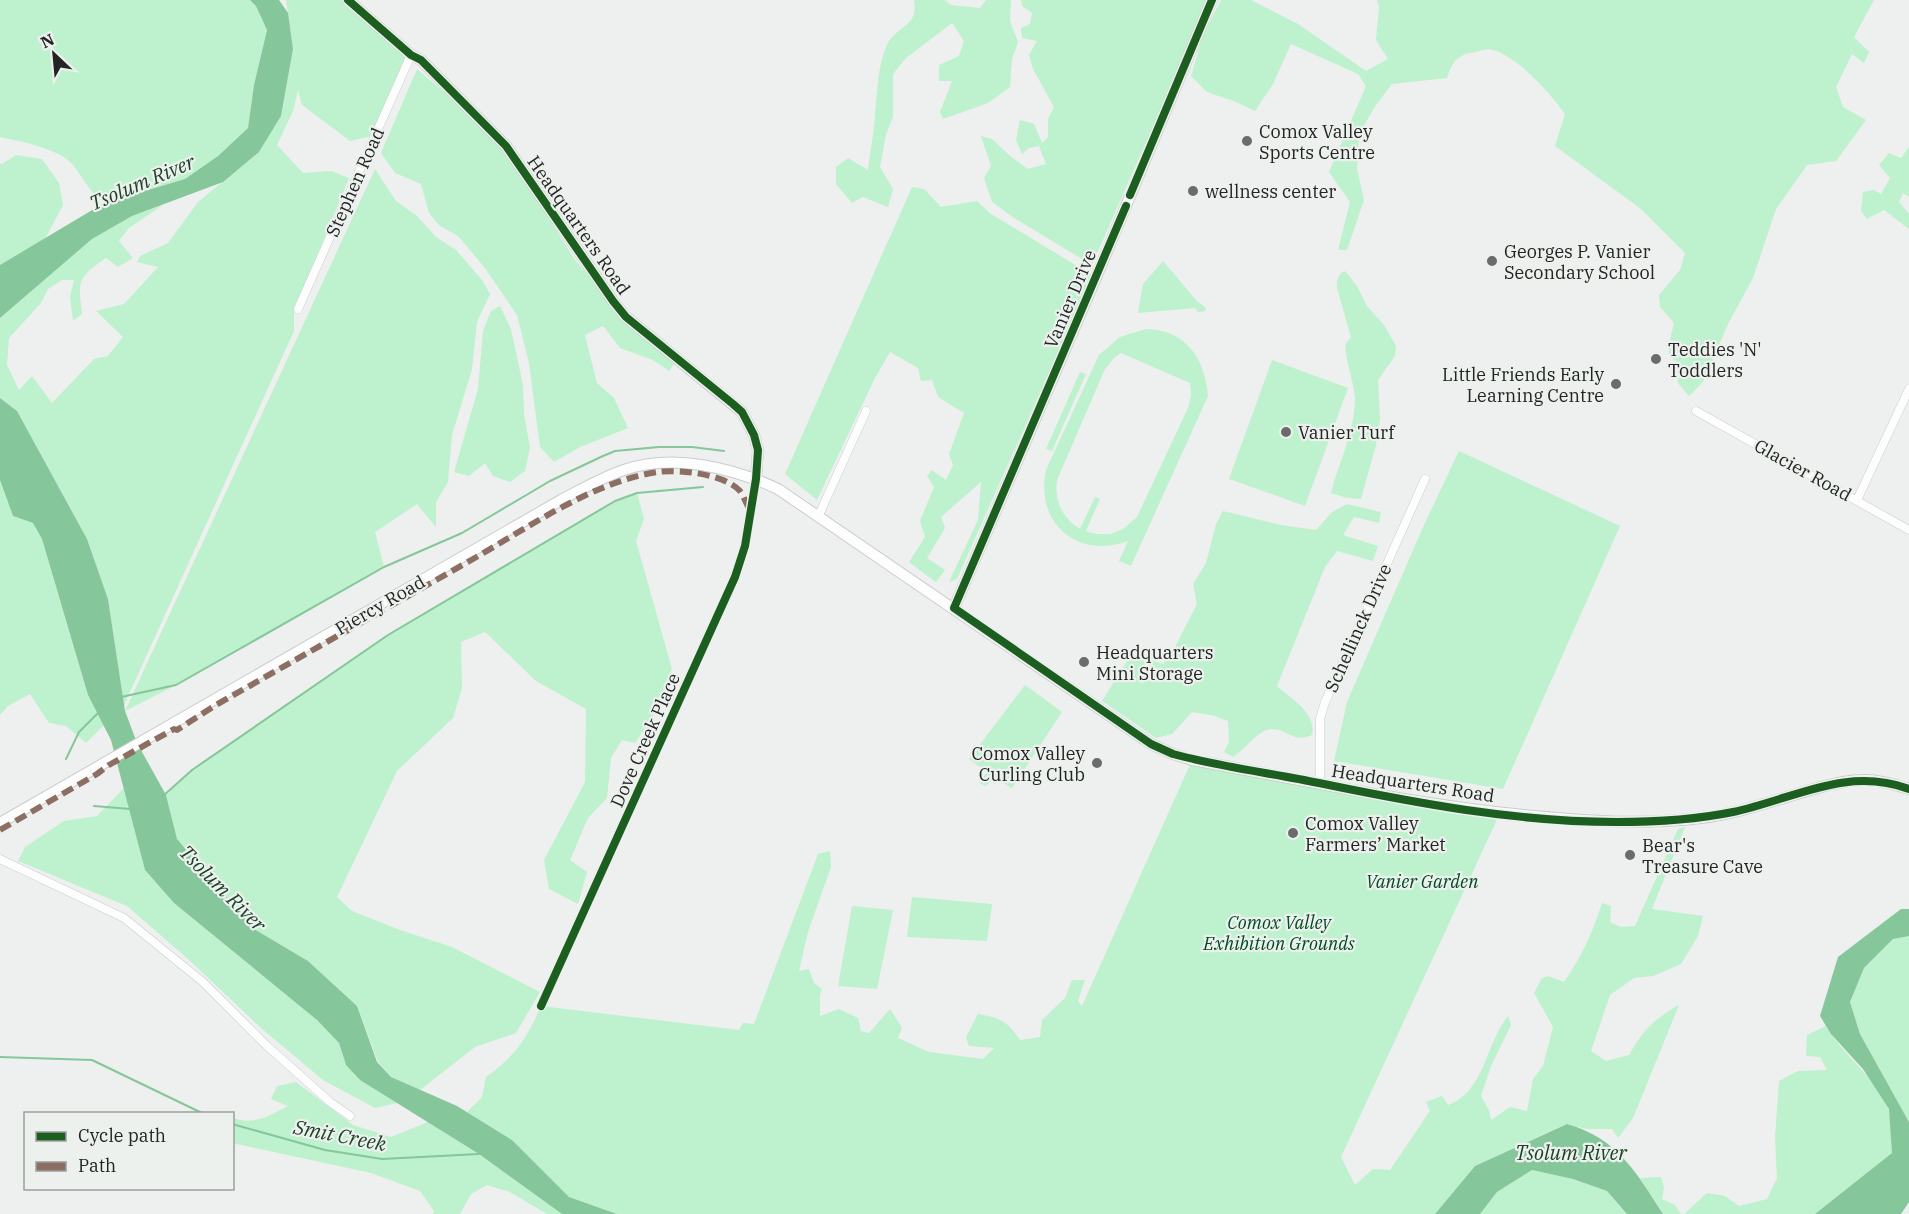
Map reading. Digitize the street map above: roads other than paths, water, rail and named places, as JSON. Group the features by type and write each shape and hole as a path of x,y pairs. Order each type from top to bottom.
{"main road":[{"name":"Headquarters Road","path":"348,0 411,55 421,60 506,146 626,317 742,412 754,435 758,450 756,479"},
{"name":"Vanier Drive","path":"954,608 1212,0"},
{"name":"Piercy Road","path":"0,824 561,500 626,469 659,463 715,467 756,479 778,489"},
{"name":"Headquarters Road","path":"778,489 1151,744 1173,754 1385,797 1500,813 1573,820 1616,822 1702,818 1736,811 1832,784 1864,780 1890,782 1909,789"}],"street":[{"name":"Stephen Road","path":"298,309 411,55"},
{"path":"1857,500 1909,388"},
{"path":"818,517 866,411"},
{"name":"Glacier Road","path":"1696,411 1909,530"},
{"name":"Dove Creek Place","path":"541,1006 735,577 745,546 756,479"},
{"name":"Schellinck Drive","path":"1320,783 1320,719 1325,702 1425,479"},
{"path":"0,859 124,918 204,982 266,1045 330,1102 350,1116"}],"water":[{"name":"Tsolum River","path":"250,0 279,0 288,13 293,49 281,116 259,152 223,182 132,216 92,239 0,318 0,265 104,203 185,179 218,156 248,128 254,85 267,30 256,6"},
{"name":"Tsolum River","path":"0,398 17,411 87,539 108,599 125,711 137,743 166,795 177,839 254,929 308,961 357,1006 377,1062 391,1077 457,1106 512,1140 569,1197 617,1214 562,1214 479,1154 360,1080 346,1065 339,1043 317,1020 174,903 145,870 111,740 88,695 42,539 33,523 13,516 0,480"},
{"path":"1901,909 1909,909 1909,936 1893,939 1864,968 1850,1002 1860,1034 1909,1122 1909,1202 1901,1214 1815,1214 1892,1153 1889,1109 1863,1069 1831,1034 1820,1016 1838,957"},
{"name":"Tsolum River","path":"1567,1124 1599,1138 1624,1158 1663,1214 1627,1214 1607,1191 1573,1179 1532,1170 1497,1192 1480,1214 1435,1214 1475,1166"}],"waterway":[{"path":"121,697 176,685 384,567 462,533 550,481 615,451 659,447 692,447 724,451"},
{"path":"163,796 192,770 388,635 615,501 637,493 703,487"},
{"path":"66,759 79,732 100,711"},
{"path":"94,806 130,809"},
{"name":"Smit Creek","path":"0,1057 92,1060 200,1112"},
{"name":"Smit Creek","path":"234,1125 325,1150 382,1159 479,1154"}],"place":[{"name":"Comox Valley Sports Centre","path":"1247,141"},
{"name":"wellness center","path":"1193,191"},
{"name":"Georges P. Vanier Secondary School","path":"1492,261"},
{"name":"Teddies 'N' Toddlers","path":"1656,359"},
{"name":"Little Friends Early Learning Centre","path":"1616,384"},
{"name":"Vanier Turf","path":"1286,432"},
{"name":"Headquarters Mini Storage","path":"1084,662"},
{"name":"Comox Valley Curling Club","path":"1097,763"},
{"name":"Comox Valley Farmers’ Market","path":"1293,833"},
{"name":"Bear's Treasure Cave","path":"1630,855"}],"park label":[{"name":"Vanier Garden","path":"1422,881"},
{"name":"Comox Valley Exhibition Grounds","path":"1279,932"}]}
